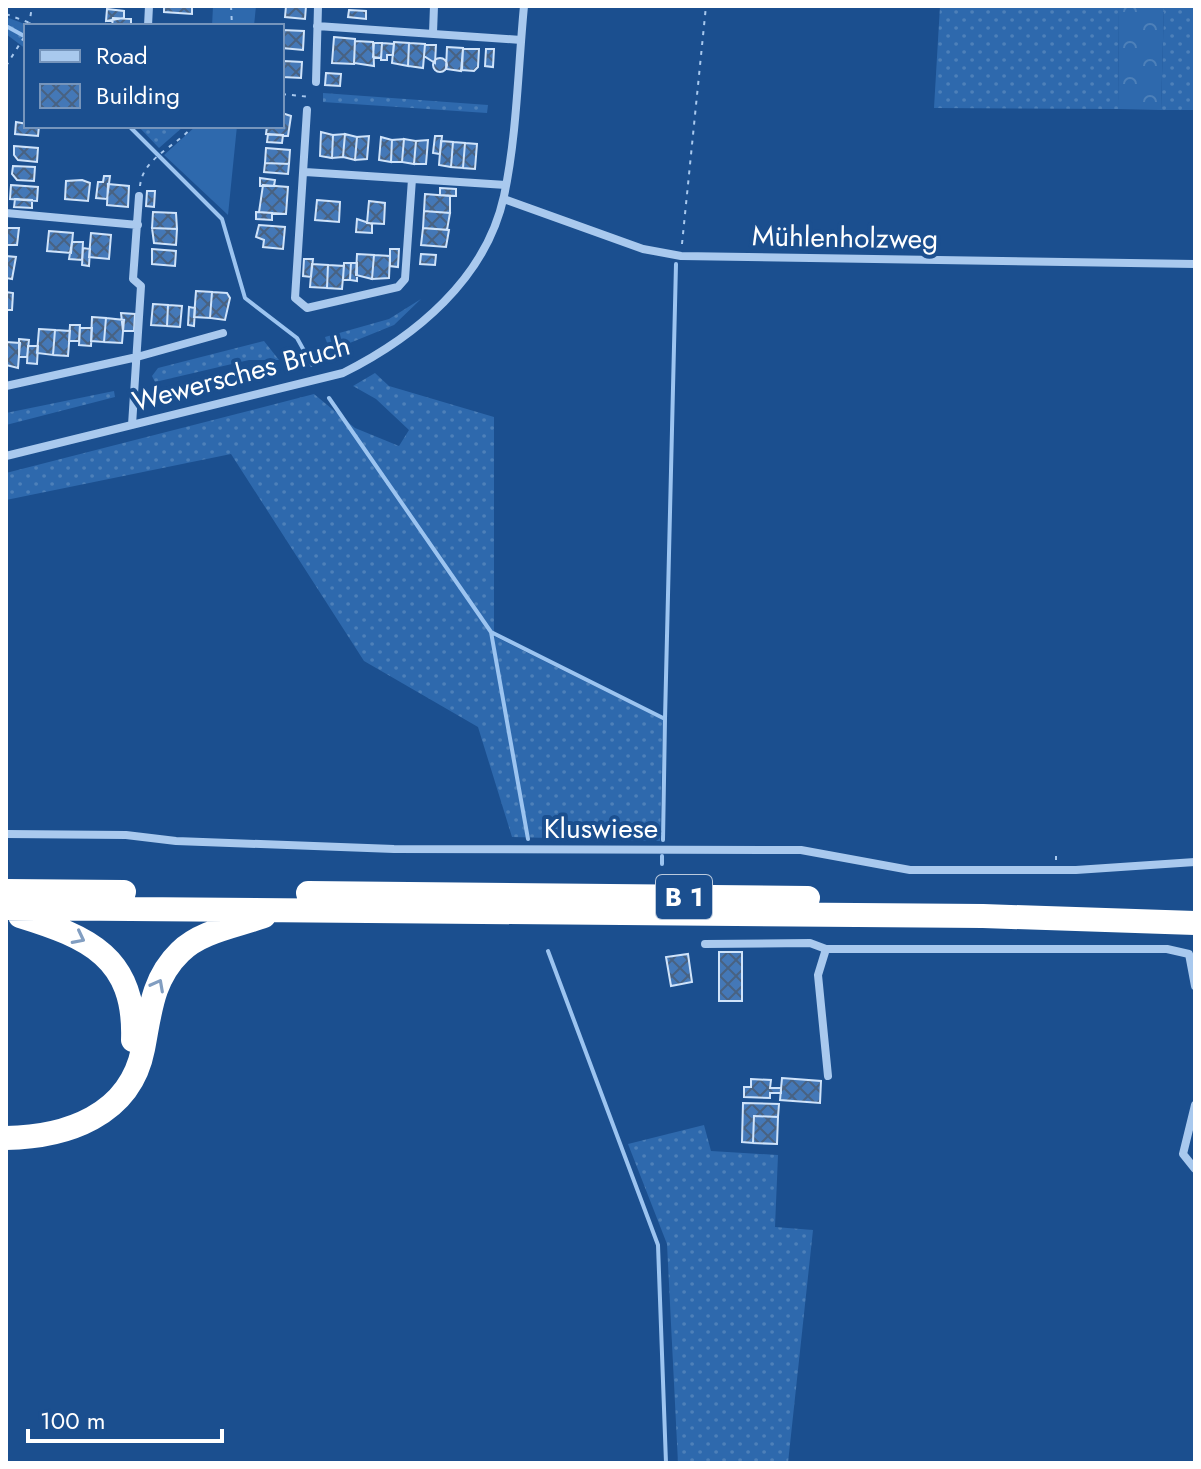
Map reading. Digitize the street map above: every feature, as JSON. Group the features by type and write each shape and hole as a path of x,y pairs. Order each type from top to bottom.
{"highway":[{"name":"B 1","path":"6,891 982,900 1195,906"},
{"name":"B 1","path":"6,910 983,916 1195,923"},
{"path":"6,910 77,935 101,951 117,972 134,1016 133,1046 125,1072 92,1109 75,1119 38,1126 6,1125"},
{"path":"6,1138 39,1137 69,1131 102,1113 131,1081 142,1052 151,998 181,951 208,935 282,910"}],"street":[{"path":"316,82 318,6"},
{"path":"433,33 434,6"},
{"name":"Wewersches Bruch","path":"6,456 343,373 387,351 424,324 450,297 477,257 504,199 524,6"},
{"path":"317,26 521,40"},
{"path":"307,110 295,298 307,308 398,287 405,279 412,179"},
{"path":"305,172 506,185"},
{"path":"132,425 141,286 133,279 139,196"},
{"name":"Mühlenholzweg","path":"504,199 643,249 681,256 1195,264"},
{"path":"6,213 138,225"},
{"path":"6,386 137,357 223,333"},
{"name":"Kluswiese","path":"6,834 126,835 176,841 394,849 801,850 910,870 1076,870 1195,862"},
{"path":"705,944 810,943 826,949 1167,949 1189,954 1195,986"},
{"path":"826,949 818,975 828,1076"},
{"path":"1195,1105 1183,1154 1195,1169"}],"path":[{"path":"6,14 30,24 32,6"},
{"path":"681,256 706,6"},
{"path":"6,66 24,37"},
{"path":"284,94 310,97 316,82"},
{"path":"139,196 141,174 191,128"}],"green space":[{"path":"213,6 256,6 254,24 212,24"},
{"path":"940,6 1119,6 1118,109 934,108"},
{"path":"1119,6 1164,6 1161,110 1118,109"},
{"path":"1164,6 1195,6 1195,110 1161,110"},
{"path":"6,17 25,24 24,48 6,34"},
{"path":"323,93 488,105 487,113 323,102"},
{"path":"140,128 182,128 159,148"},
{"path":"194,128 237,128 228,215 164,155"},
{"path":"421,299 394,325 330,351 325,337 389,319"},
{"path":"264,341 279,360 249,360 155,382 152,376 158,368"},
{"path":"375,373 389,386 494,417 494,636 663,720 660,841 512,837 478,727 364,661 231,454 6,500 6,473 314,394 355,428 399,446 409,430 376,399 353,386"},
{"path":"114,391 115,397 6,425 6,413"},
{"path":"704,1125 711,1151 778,1155 775,1227 813,1230 788,1463 678,1463 667,1244 628,1144"}],"building":[{"path":"164,6 192,6 192,14 164,12"},
{"path":"286,6 306,6 305,19 285,17"},
{"path":"107,9 124,11 124,18 106,21"},
{"path":"349,10 366,11 366,19 348,17"},
{"path":"113,18 131,19 131,24 112,24"},
{"path":"284,30 304,31 303,50 284,48"},
{"path":"334,37 355,39 354,64 332,63"},
{"path":"355,41 373,42 374,66 354,63"},
{"path":"394,42 409,43 408,66 392,63"},
{"path":"374,43 382,43 381,58 373,57"},
{"path":"382,43 394,44 393,55 387,55 387,60 381,60"},
{"path":"409,43 425,44 423,68 408,66"},
{"path":"425,45 436,45 435,63 424,56"},
{"path":"447,47 463,48 461,71 446,69"},
{"path":"463,49 479,49 478,67 474,71 462,70"},
{"path":"486,49 494,49 493,67 485,66"},
{"path":"440,58 447,65 440,72 433,65"},
{"path":"284,61 302,62 301,78 284,77"},
{"path":"326,73 341,74 340,86 325,85"},
{"path":"284,114 291,116 288,136 266,134 267,128 284,128"},
{"path":"16,122 24,123 24,128 39,128 38,136 15,134"},
{"path":"321,132 333,135 332,158 320,156"},
{"path":"268,134 283,135 282,143 267,142"},
{"path":"345,134 357,137 355,160 343,157"},
{"path":"345,134 343,157 332,158 333,135"},
{"path":"369,136 367,159 355,160 357,137"},
{"path":"435,136 442,136 440,154 433,153"},
{"path":"381,137 392,140 391,162 379,160"},
{"path":"404,139 402,162 391,162 392,140"},
{"path":"404,139 416,141 414,164 402,162"},
{"path":"428,140 426,164 414,164 416,141"},
{"path":"441,141 453,142 451,167 439,165"},
{"path":"453,142 465,143 463,168 451,167"},
{"path":"465,143 477,144 475,169 463,168"},
{"path":"14,146 38,148 37,162 18,160 14,155"},
{"path":"266,148 290,150 289,164 265,163"},
{"path":"265,163 289,164 288,174 264,172"},
{"path":"13,166 35,167 34,181 17,180 12,174"},
{"path":"104,176 110,176 107,199 96,198 98,182 103,182"},
{"path":"260,178 275,180 274,186 260,186"},
{"path":"66,181 90,183 88,201 65,199"},
{"path":"108,184 129,186 128,207 107,205"},
{"path":"11,185 38,187 37,201 10,199"},
{"path":"263,185 288,187 286,214 259,212"},
{"path":"440,188 456,189 456,196 440,195"},
{"path":"147,191 155,191 154,207 146,206"},
{"path":"425,194 450,196 450,213 424,211"},
{"path":"15,199 32,200 32,208 14,207"},
{"path":"317,200 340,202 339,222 315,220"},
{"path":"369,201 385,203 384,224 367,223"},
{"path":"424,211 450,213 447,230 423,228"},
{"path":"153,212 176,213 177,229 152,228"},
{"path":"256,212 272,213 272,220 256,219"},
{"path":"357,219 372,224 372,233 356,232"},
{"path":"259,225 285,227 283,249 263,247 264,240 256,237"},
{"path":"6,228 19,228 17,245 6,245"},
{"path":"152,228 177,229 176,245 154,243"},
{"path":"423,228 449,230 446,247 421,245"},
{"path":"49,231 73,233 71,253 47,251"},
{"path":"91,233 111,235 109,259 89,257"},
{"path":"72,242 83,242 82,260 69,259"},
{"path":"83,248 90,249 89,266 82,265"},
{"path":"152,249 176,251 175,266 152,264"},
{"path":"390,249 399,249 398,267 390,266"},
{"path":"357,254 374,255 372,279 356,275"},
{"path":"421,254 436,255 435,265 420,264"},
{"path":"374,255 390,256 389,278 372,279"},
{"path":"6,256 16,257 12,279 6,278"},
{"path":"304,259 313,259 311,277 303,276"},
{"path":"344,263 351,263 350,280 343,280"},
{"path":"351,263 357,263 357,281 350,280"},
{"path":"312,264 328,265 327,288 310,287"},
{"path":"328,265 344,266 342,289 327,288"},
{"path":"196,291 212,292 210,318 194,317"},
{"path":"6,292 13,293 12,310 6,310"},
{"path":"212,292 227,293 230,298 225,320 210,318"},
{"path":"153,304 168,305 167,326 151,325"},
{"path":"168,305 182,306 180,327 167,326"},
{"path":"189,307 195,308 194,326 188,325"},
{"path":"121,313 135,314 134,331 123,331"},
{"path":"92,317 106,318 104,342 91,341"},
{"path":"106,318 124,320 122,343 104,342"},
{"path":"70,325 80,325 79,341 69,341"},
{"path":"80,328 92,328 91,346 79,345"},
{"path":"39,329 55,330 53,355 37,353"},
{"path":"55,330 70,331 68,356 53,355"},
{"path":"19,339 29,340 27,357 19,357"},
{"path":"6,342 20,343 18,368 6,365"},
{"path":"28,346 38,346 37,364 27,363"},
{"path":"719,952 742,952 742,1001 719,1001"},
{"path":"688,954 692,982 671,986 666,957"},
{"path":"782,1078 821,1081 820,1103 780,1100"},
{"path":"751,1079 771,1080 770,1088 781,1088 781,1093 770,1093 770,1098 744,1097 744,1087 751,1087"},
{"path":"743,1103 779,1104 778,1117 754,1116 753,1143 742,1142"},
{"path":"754,1116 778,1117 777,1144 753,1143"}],"waterway":[{"path":"6,26 24,36"},
{"path":"131,128 222,219 245,298 297,338 312,365"},
{"path":"665,719 676,264"},
{"path":"329,398 491,632 528,839"},
{"path":"491,632 665,719 663,840"},
{"path":"662,856 662,864"},
{"path":"548,951 658,1245 666,1463"}]}
